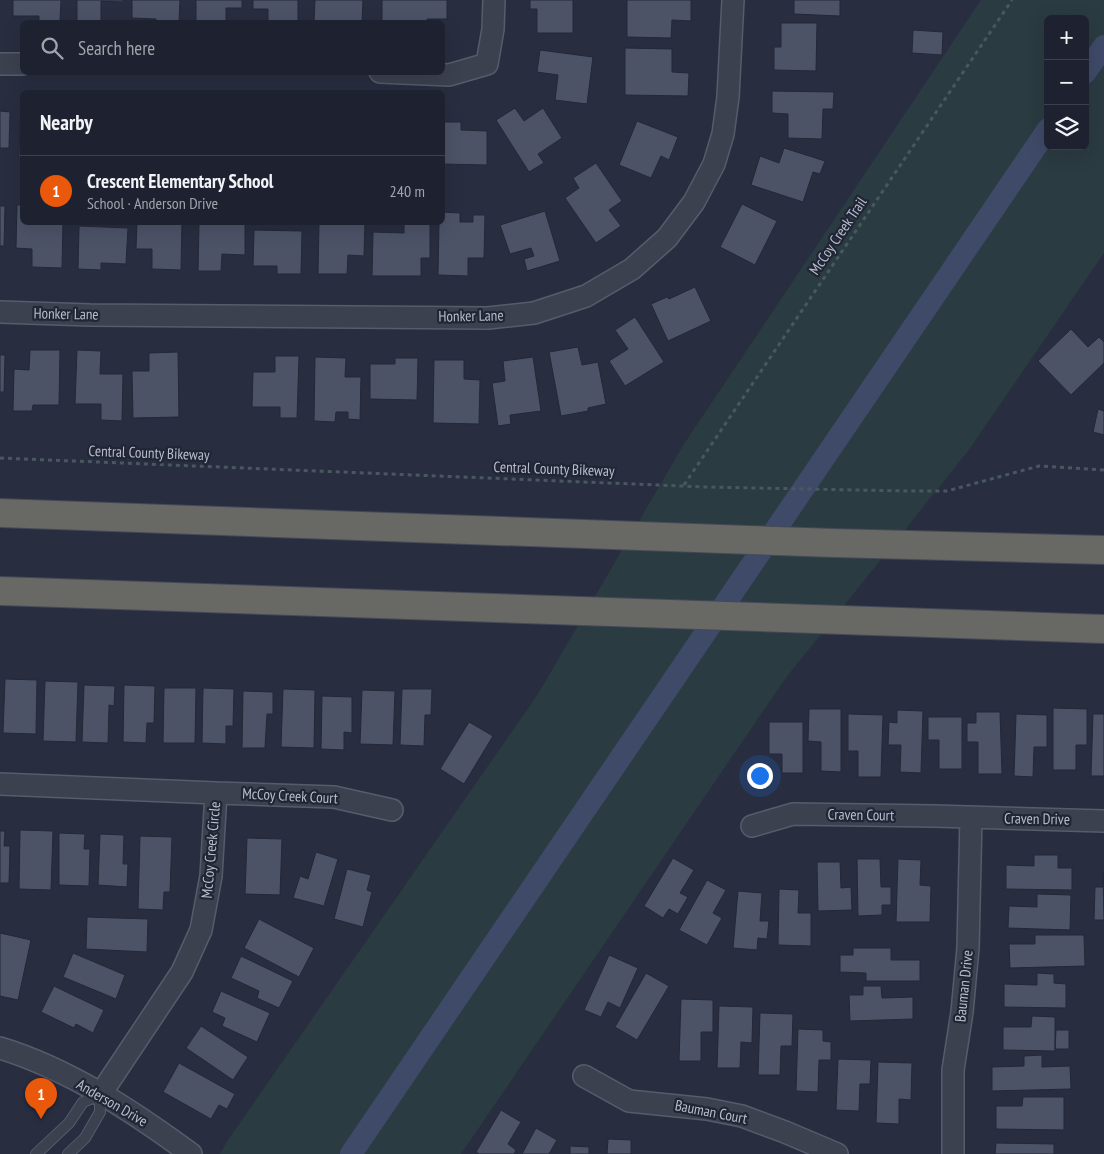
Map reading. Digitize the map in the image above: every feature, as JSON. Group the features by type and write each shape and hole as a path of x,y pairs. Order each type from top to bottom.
{"highway":[{"path":"0,513 833,543 1104,550"},
{"path":"0,591 1104,629"}],"street":[{"path":"445,75 486,64 493,30 494,0"},
{"name":"Honker Lane","path":"0,312 110,315 488,318 534,313 586,296 632,269 667,238 694,202 714,164 723,134 728,98 733,0"},
{"path":"0,64 20,64"},
{"name":"McCoy Creek Circle","path":"0,784 216,793 212,876 201,930 182,972 100,1094"},
{"name":"McCoy Creek Court","path":"216,793 334,797 392,810"},
{"name":"Craven Court","path":"752,826 793,814 971,817"},
{"name":"Craven Drive","path":"971,817 1104,821"},
{"name":"Bauman Drive","path":"953,1154 953,1070 962,1012 968,948 971,817"},
{"name":"Anderson Drive","path":"0,1048 20,1054 100,1094 130,1111 191,1154"},
{"name":"Bauman Court","path":"584,1076 629,1101 707,1109 742,1116 837,1154"}],"lane":[{"path":"36,1154 68,1124 83,1102 100,1094 100,1112 84,1138 68,1154"}],"path":[{"name":"McCoy Creek Trail","path":"683,485 1012,0"},
{"name":"Central County Bikeway","path":"0,458 706,487 947,492 1039,466 1104,470"}],"shaded area":[{"path":"981,0 1104,0 1104,253 968,451 785,679 461,1154 220,1154 538,694 684,444"}],"building":[{"path":"13,0 61,0 60,20 39,20 39,16 13,16"},
{"path":"77,0 123,0 123,2 101,1 101,20 77,20"},
{"path":"132,0 180,0 179,20 132,18"},
{"path":"196,0 242,0 242,8 226,8 226,20 196,20"},
{"path":"253,0 298,0 298,20 268,20 268,9 253,9"},
{"path":"315,0 363,0 362,20 314,20"},
{"path":"382,0 447,0 447,19 382,20"},
{"path":"530,0 573,0 573,33 537,33 537,9 530,9"},
{"path":"627,0 691,0 691,21 672,20 671,38 627,37"},
{"path":"794,0 840,0 840,16 794,14"},
{"path":"781,23 817,23 816,71 774,70 774,47 781,47"},
{"path":"913,30 943,32 942,55 912,53"},
{"path":"625,48 672,49 672,72 689,73 688,96 625,95"},
{"path":"540,50 593,57 587,104 555,100 558,75 537,72"},
{"path":"772,91 834,92 833,109 823,109 822,139 788,138 788,114 772,113"},
{"path":"515,108 524,121 543,108 562,138 538,154 544,163 529,172 496,120"},
{"path":"0,111 10,112 9,148 0,148"},
{"path":"637,121 678,137 669,160 661,156 651,178 619,165"},
{"path":"445,122 461,122 461,130 487,131 487,165 445,164"},
{"path":"20,123 20,158 19,158"},
{"path":"784,148 825,161 820,174 813,172 803,202 751,185 760,156 779,163"},
{"path":"596,163 622,201 609,210 621,226 596,243 565,198 579,188 573,178"},
{"path":"742,204 777,221 755,265 720,247"},
{"path":"17,205 20,205 20,225 63,225 62,268 32,267 32,249 16,248"},
{"path":"0,206 5,206 4,246 0,246"},
{"path":"545,211 560,261 527,271 524,259 534,256 531,248 510,254 500,225"},
{"path":"445,212 460,213 460,222 473,222 473,215 485,215 484,258 468,258 468,276 438,275 439,225 445,225"},
{"path":"137,225 182,225 181,270 152,269 152,249 136,249"},
{"path":"199,225 245,225 245,255 222,254 221,271 198,271"},
{"path":"319,225 365,225 364,256 348,255 347,274 318,274"},
{"path":"404,225 430,225 430,258 421,258 421,276 372,276 373,232 404,233"},
{"path":"79,226 128,228 126,264 101,263 101,270 78,269"},
{"path":"254,230 302,231 301,274 277,274 277,266 253,266"},
{"path":"695,287 711,321 668,341 651,304 667,297 669,299"},
{"path":"635,317 664,362 625,386 609,361 628,349 615,330"},
{"path":"1071,329 1088,347 1099,337 1104,342 1104,363 1071,395 1038,361"},
{"path":"578,347 582,365 598,362 606,404 588,408 588,411 561,416 549,352"},
{"path":"30,350 60,350 59,405 33,405 32,411 13,411 14,369 29,370"},
{"path":"77,350 101,351 100,374 123,374 122,421 101,420 101,404 75,404"},
{"path":"178,352 179,417 133,418 132,371 149,371 149,353"},
{"path":"0,355 5,355 4,392 0,392"},
{"path":"275,356 299,356 297,418 280,418 280,407 252,407 253,372 275,372"},
{"path":"315,357 346,358 345,377 361,377 360,420 348,419 348,412 336,412 335,422 314,421"},
{"path":"533,357 541,411 510,415 511,424 498,426 492,383 505,381 503,361"},
{"path":"395,358 418,358 417,400 370,399 370,364 395,364"},
{"path":"434,360 464,360 464,379 480,380 479,424 433,423"},
{"path":"1098,409 1104,411 1104,435 1093,432"},
{"path":"5,679 37,680 36,734 3,733"},
{"path":"45,681 78,682 76,742 43,741"},
{"path":"84,685 115,686 114,706 109,705 108,743 82,742"},
{"path":"124,685 155,686 154,723 147,723 146,743 123,742"},
{"path":"164,688 196,688 195,743 163,743"},
{"path":"203,688 234,689 233,726 226,726 226,744 202,743"},
{"path":"283,689 315,690 314,748 281,747"},
{"path":"402,689 432,689 431,715 425,715 424,746 400,745"},
{"path":"362,690 395,691 393,745 360,744"},
{"path":"243,691 273,692 273,714 267,714 265,748 242,748"},
{"path":"322,696 352,697 352,733 344,732 344,750 321,749"},
{"path":"1053,708 1087,709 1087,745 1076,745 1076,770 1053,770"},
{"path":"809,709 841,709 841,772 821,771 821,742 808,741"},
{"path":"897,710 923,711 921,773 900,772 901,745 888,745 889,722 897,723"},
{"path":"976,712 1000,712 1002,774 978,774 978,742 967,742 967,723 976,723"},
{"path":"848,714 883,715 881,777 858,777 858,751 848,751"},
{"path":"1016,714 1047,715 1047,747 1034,747 1033,777 1014,776"},
{"path":"1093,714 1104,714 1104,776 1091,776"},
{"path":"928,717 962,717 962,769 939,769 939,740 928,740"},
{"path":"469,722 493,736 464,784 440,769"},
{"path":"769,722 803,722 803,773 782,773 782,754 769,754"},
{"path":"20,830 53,831 51,890 19,889"},
{"path":"0,831 5,831 4,846 10,846 9,883 0,883"},
{"path":"59,833 85,834 84,849 90,849 89,886 59,885"},
{"path":"100,834 124,835 123,864 128,864 127,887 98,885"},
{"path":"140,836 172,837 170,892 164,892 163,910 138,909"},
{"path":"247,838 282,839 280,895 245,894"},
{"path":"316,852 338,859 324,906 293,898 300,876 308,879"},
{"path":"1034,855 1058,855 1058,868 1072,868 1072,890 1006,889 1006,865 1034,866"},
{"path":"673,858 694,870 680,893 688,897 678,914 669,909 663,918 644,906"},
{"path":"857,859 880,859 881,887 891,887 891,905 882,905 882,915 858,916"},
{"path":"898,859 921,860 920,885 931,886 930,922 896,922"},
{"path":"817,862 840,862 841,888 851,887 852,910 818,911"},
{"path":"347,869 371,875 367,890 372,892 363,927 334,919"},
{"path":"1103,871 1104,920 1094,920 1095,887 1103,887"},
{"path":"707,880 726,890 713,913 722,918 707,945 679,930"},
{"path":"779,889 799,890 798,913 811,913 811,946 778,945"},
{"path":"738,891 762,893 760,921 769,921 767,939 758,938 757,950 733,948"},
{"path":"1037,894 1071,895 1070,930 1008,928 1009,906 1037,907"},
{"path":"87,917 148,919 147,952 86,949"},
{"path":"259,919 314,948 299,977 244,948"},
{"path":"0,933 31,940 18,1000 0,996"},
{"path":"1035,935 1084,935 1085,966 1010,968 1009,944 1035,944"},
{"path":"853,948 891,948 891,960 920,960 920,981 866,981 866,973 840,972 840,955 853,955"},
{"path":"73,953 125,975 116,999 63,977"},
{"path":"609,955 638,968 620,1008 608,1002 601,1017 584,1010"},
{"path":"241,956 293,981 279,1008 257,998 259,991 231,978"},
{"path":"646,973 669,986 637,1040 615,1027"},
{"path":"1037,973 1054,974 1054,983 1066,984 1066,1008 1004,1007 1004,984 1037,985"},
{"path":"54,986 104,1010 93,1033 76,1024 74,1028 41,1012"},
{"path":"863,986 881,986 882,998 913,997 913,1019 850,1021 849,995 863,995"},
{"path":"221,991 270,1013 257,1042 222,1026 225,1018 212,1012"},
{"path":"681,999 713,1000 713,1032 701,1032 701,1061 679,1061"},
{"path":"719,1006 753,1007 752,1043 741,1042 740,1068 717,1068"},
{"path":"760,1013 793,1014 792,1046 781,1046 780,1075 758,1075"},
{"path":"1032,1016 1055,1017 1055,1051 1003,1050 1003,1027 1031,1027"},
{"path":"201,1026 248,1057 233,1080 186,1048"},
{"path":"798,1029 823,1030 823,1041 831,1042 831,1060 819,1060 818,1092 796,1091"},
{"path":"1056,1030 1069,1030 1069,1049 1055,1049"},
{"path":"1042,1055 1042,1067 1070,1066 1071,1089 992,1091 992,1067 1024,1066 1024,1056"},
{"path":"838,1059 871,1060 870,1084 860,1084 859,1111 836,1110"},
{"path":"878,1062 912,1063 911,1100 899,1099 899,1124 876,1123"},
{"path":"179,1063 235,1094 227,1109 219,1105 211,1119 163,1092"},
{"path":"1023,1097 1064,1097 1064,1130 996,1129 996,1106 1022,1106"},
{"path":"501,1110 521,1122 508,1144 516,1150 514,1154 479,1154 476,1152"},
{"path":"536,1128 557,1140 549,1154 522,1154"},
{"path":"608,1139 631,1140 631,1154 607,1154"},
{"path":"996,1143 1054,1144 1054,1154 995,1154"},
{"path":"570,1146 589,1147 589,1154 570,1154"}],"waterway":[{"path":"1089,67 1104,46"},
{"path":"351,1154 1044,135"}],"place":[{"name":"Crescent Elementary School","path":"41,1119"}]}
